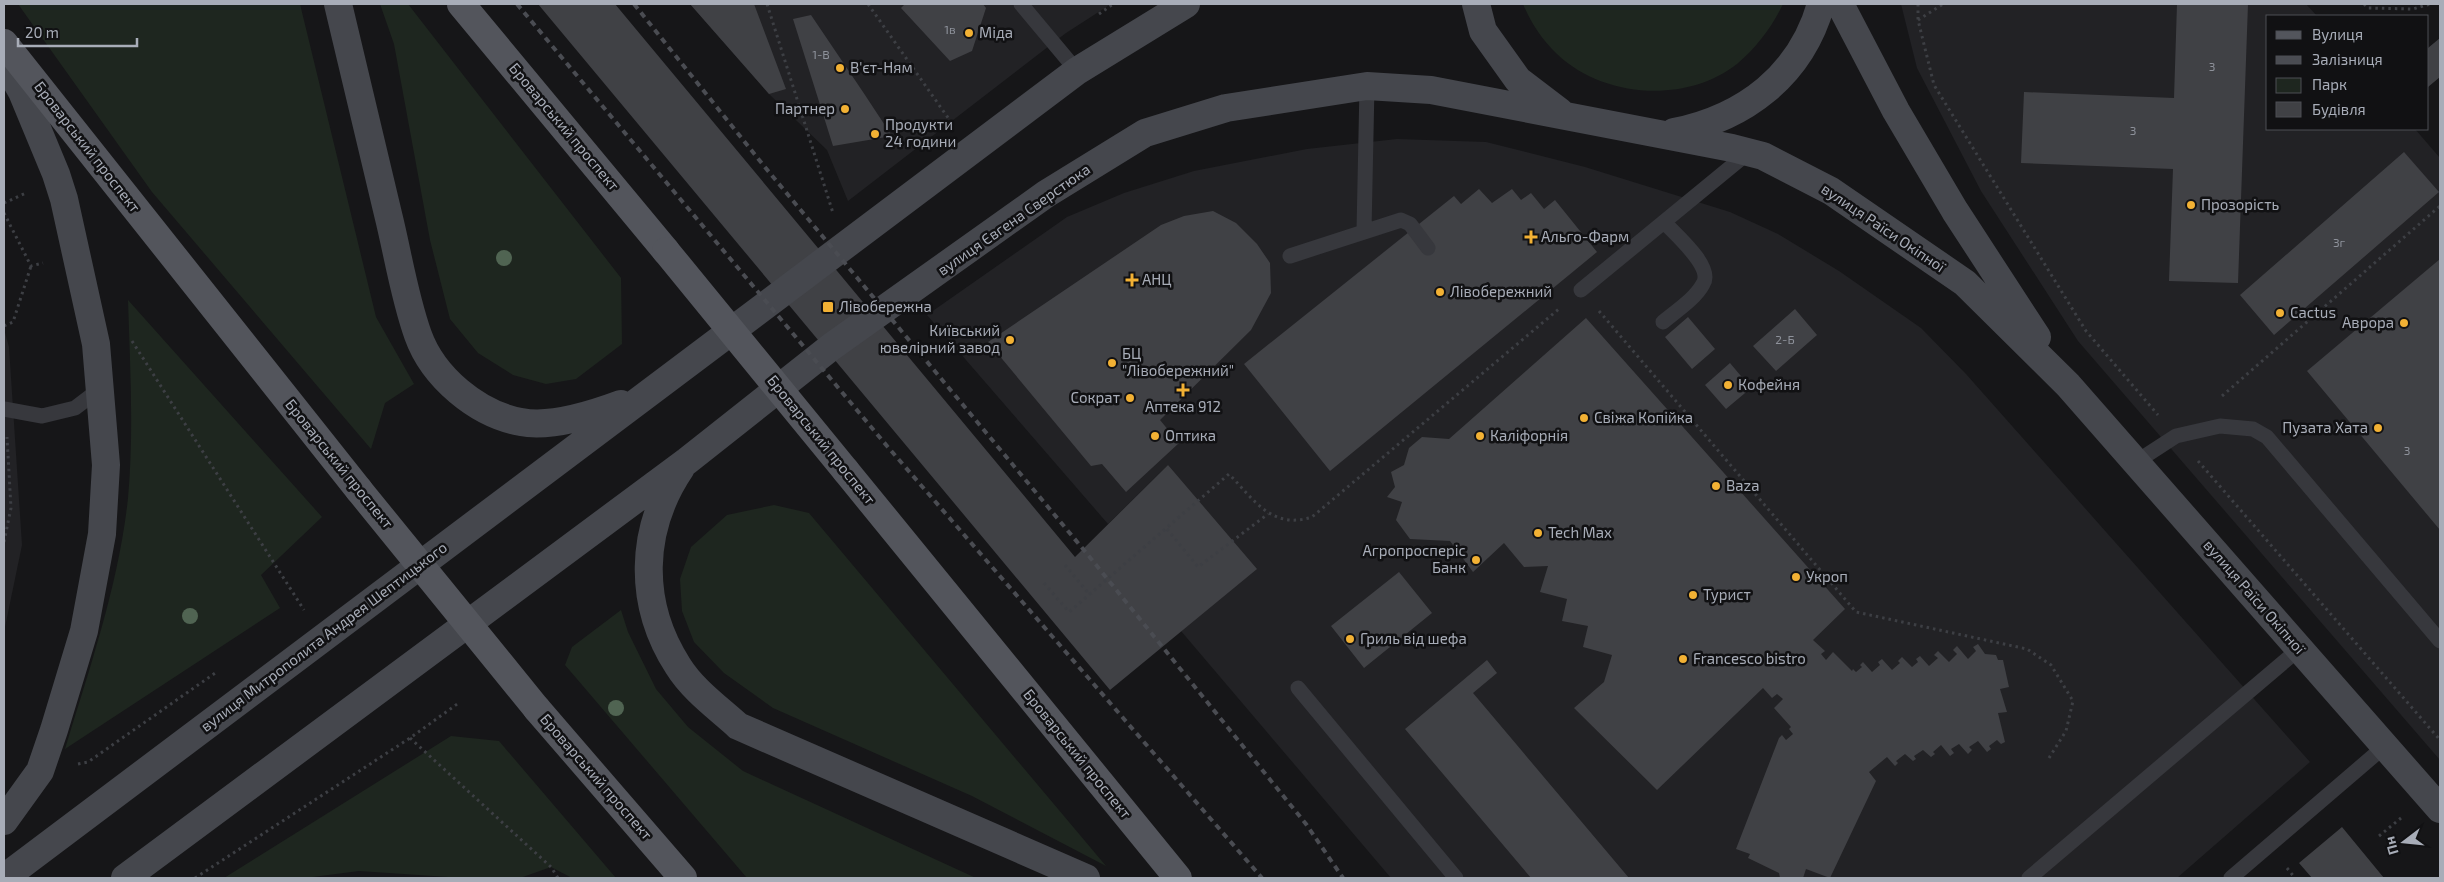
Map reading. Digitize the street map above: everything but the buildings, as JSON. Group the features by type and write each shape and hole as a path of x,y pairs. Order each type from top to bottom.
{"main road":[{"path":"338,4 418,336 436,369 485,410 522,423 561,421 590,415 644,396 1077,71 1186,4"},
{"name":"Броварський проспект","path":"461,4 666,251 1178,878"},
{"path":"1476,4 1483,31 1518,80 1566,115"},
{"path":"1663,134 1702,126 1739,110 1772,86 1798,56 1816,21 1821,4"},
{"name":"вулиця Раїси Окіпної","path":"1840,4 1896,111 1955,211 2068,385"},
{"name":"Броварський проспект","path":"4,43 359,490 537,709 683,878"},
{"path":"4,60 22,92 56,174 96,344 106,465 102,534 84,631 40,771 4,821"},
{"name":"вулиця Євгена Сверстюка","path":"687,461 831,347 1046,194 1145,134 1226,108 1366,86 1431,90 1566,115"},
{"name":"вулиця Раїси Окіпної","path":"1566,115 1763,156 1831,191 1965,282 2068,385 2440,809"},
{"name":"вулиця Митрополита Андрея Шептицького","path":"4,878 644,396"},
{"path":"125,878 687,461"},
{"path":"687,461 674,478 659,512 648,554 648,573 655,619 679,667 696,689 738,726 1086,878"}],"lane":[{"path":"1021,4 1077,71"},
{"path":"1364,231 1366,86"},
{"path":"1581,290 1749,152"},
{"path":"1290,256 1395,220 1406,221 1428,248"},
{"path":"1663,322 1696,293 1704,284 1706,275 1702,264 1664,222"},
{"path":"4,410 42,416 75,408 100,390"},
{"path":"2136,462 2176,436 2220,426 2253,429 2267,437 2440,641"},
{"path":"2029,878 2300,649"},
{"path":"1298,688 1456,878"},
{"path":"2231,878 2385,746"}],"path":[{"path":"767,4 834,217"},
{"path":"868,4 953,124"},
{"path":"1918,4 1918,20 1934,84"},
{"path":"1918,20 1943,4"},
{"path":"2364,4 2368,8 2413,9 2430,4"},
{"path":"4,203 30,191"},
{"path":"2220,398 2440,206"},
{"path":"4,213 31,266 13,322 4,326"},
{"path":"31,266 49,262"},
{"path":"1044,583 1069,612 1229,474 1268,514 1287,521 1298,521 1312,517 1581,290 1856,612 2027,650 2051,665 2073,701 2066,731 2049,758"},
{"path":"128,334 304,610"},
{"path":"4,410 11,508 4,542"},
{"path":"1167,529 1198,567 1268,514"},
{"path":"1065,565 1090,594"},
{"path":"195,878 410,738 460,702"},
{"path":"410,738 551,867 558,878"},
{"path":"2287,868 2295,878"}],"shaded area":[{"path":"690,4 1111,4 1066,33 848,201 827,150 769,94"},
{"path":"1901,4 2306,4 2316,15 2266,15 2266,130 2416,130 2440,158 2440,760 2078,341 1981,191 1917,68"},
{"path":"1397,139 1486,142 1585,167 1730,212 1778,234 1839,271 1921,328 1966,374 2310,762 2177,878 1391,878 1181,631 1168,465 1108,524 927,315 1067,217 1124,193 1194,171 1307,149"},
{"path":"4,329 9,347 22,545 4,632"}],"green space":[{"path":"18,4 300,4 376,317 414,384 385,403 371,449 152,192"},
{"path":"380,4 408,4 621,278 622,344 576,379 546,384 513,375 478,353 450,319 430,240 394,44"},
{"path":"1523,4 1783,4 1769,29 1751,51 1737,64 1717,77 1694,86 1670,90 1645,90 1621,87 1597,80 1576,69 1546,43 1533,24"},
{"path":"128,300 322,517 261,575 280,608 65,749 94,656 111,593 124,530 131,448"},
{"path":"774,505 809,513 1106,866 972,796 773,708 724,673 694,642 682,611 680,579 691,547 727,515"},
{"path":"621,610 628,632 656,689 688,727 743,771 976,878 747,878 565,665 572,647"},
{"path":"451,736 499,741 616,878 572,878 551,867 520,878 463,878 359,871 305,878 224,878"}],"railway":[{"path":"517,4 887,446 1262,878"},
{"path":"634,4 764,166 1088,555 1306,824 1343,878"}],"place":[{"name":"Міда","path":"969,33"},
{"name":"В'єт-Ням","path":"840,68"},
{"name":"Партнер","path":"845,109"},
{"name":"Продукти 24 години","path":"875,134"},
{"name":"Прозорість","path":"2191,205"},
{"name":"Альго-Фарм","path":"1531,237"},
{"name":"АНЦ","path":"1132,280"},
{"name":"Лівобережний","path":"1440,292"},
{"name":"Лівобережна","path":"828,307"},
{"name":"Cactus","path":"2280,313"},
{"name":"Аврора","path":"2404,323"},
{"name":"Київський ювелірний завод","path":"1010,340"},
{"name":"БЦ \"Лівобережний\"","path":"1112,363"},
{"name":"Кофейня","path":"1728,385"},
{"name":"Аптека 912","path":"1183,390"},
{"name":"Сократ","path":"1130,398"},
{"name":"Свіжа Копійка","path":"1584,418"},
{"name":"Пузата Хата","path":"2378,428"},
{"name":"Оптика","path":"1155,436"},
{"name":"Каліфорнія","path":"1480,436"},
{"name":"Baza","path":"1716,486"},
{"name":"Tech Max","path":"1538,533"},
{"name":"Агропросперіс Банк","path":"1476,560"},
{"name":"Укроп","path":"1796,577"},
{"name":"Турист","path":"1693,595"},
{"name":"Гриль від шефа","path":"1350,639"},
{"name":"Francesco bistro","path":"1683,659"}]}
